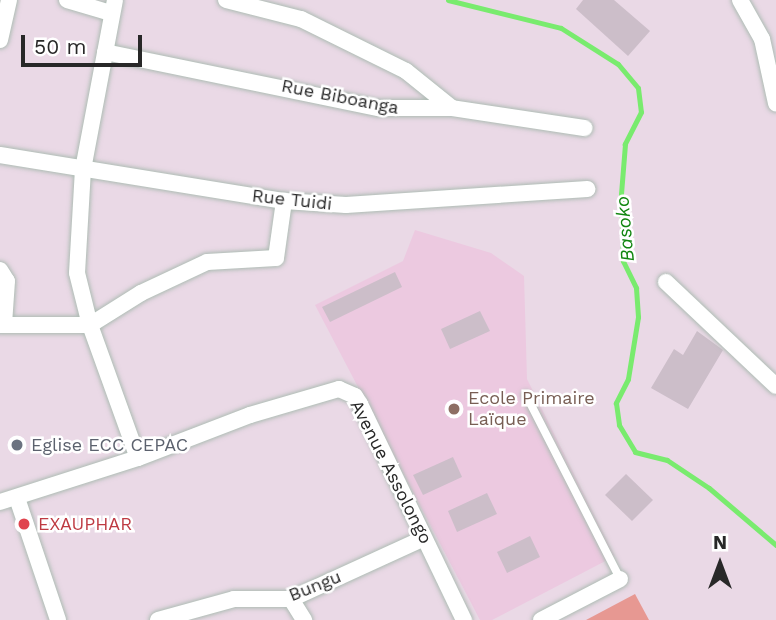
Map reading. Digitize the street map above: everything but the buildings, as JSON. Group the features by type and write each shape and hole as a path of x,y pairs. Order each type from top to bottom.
{"street":[{"path":"0,40 9,0"},
{"path":"66,0 113,7 83,169 77,273 90,325 138,458"},
{"name":"Rue Biboanga","path":"226,0 301,19 407,71 452,108"},
{"path":"740,0 762,39 776,103"},
{"name":"Rue Biboanga","path":"105,52 379,108 452,108"},
{"path":"452,108 585,128"},
{"name":"Rue Tuidi","path":"0,155 284,201 346,205 418,204 587,189"},
{"path":"0,270 7,281 2,324 90,325 141,293 207,262 276,258 284,201"},
{"path":"666,282 776,386"},
{"name":"Avenue Assolongo","path":"0,502 138,458 320,392 346,391 360,404 464,620"},
{"path":"17,498 58,620"},
{"name":"Bungu","path":"158,620 234,599 291,599 424,538"},
{"path":"541,620 620,579"},
{"path":"291,599 304,620"}],"lane":[{"path":"526,395 620,579"}],"shaded area":[{"name":"Ecole Primaire Laïque","path":"415,230 491,253 524,276 527,379 615,556 492,620 480,620 315,305 403,261"},
{"path":"635,594 649,620 586,620"}],"waterway":[{"name":"Basoko","path":"448,0 561,28 618,64 638,88 641,112 625,144 621,194 623,261 636,288 638,317 628,379 616,403 619,425 635,452 667,460 709,488 776,545"}],"place":[{"name":"Ecole Primaire Laïque","path":"454,409"},
{"name":"Eglise ECC CEPAC","path":"17,445"},
{"name":"EXAUPHAR","path":"24,524"}]}
